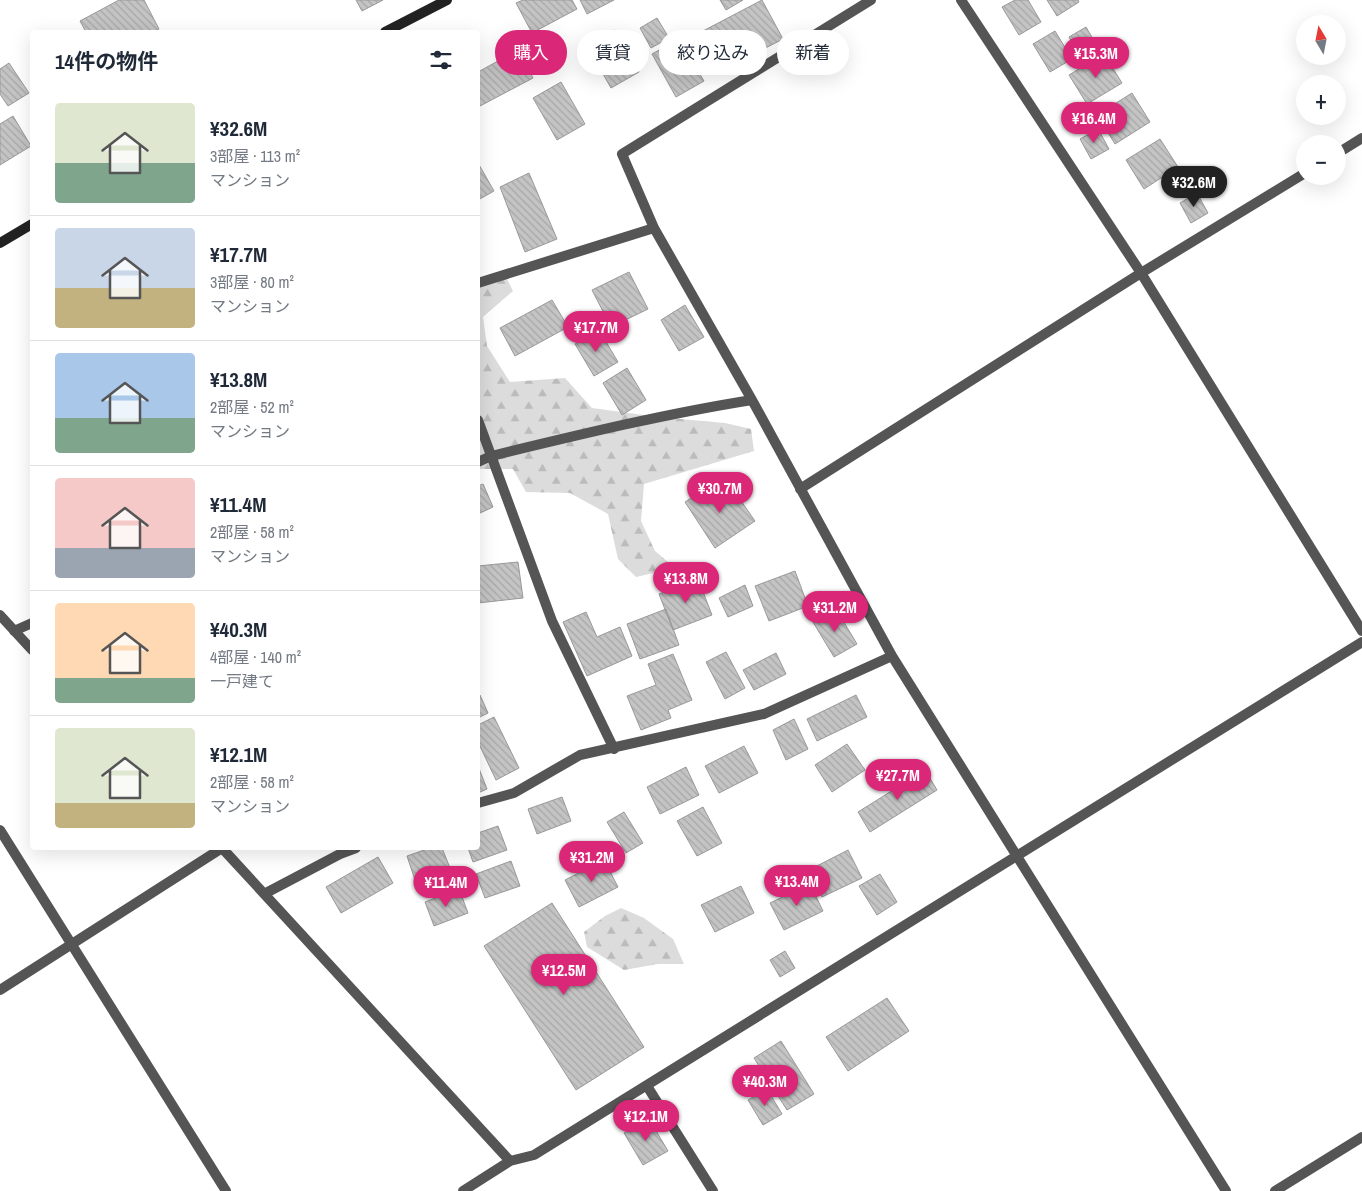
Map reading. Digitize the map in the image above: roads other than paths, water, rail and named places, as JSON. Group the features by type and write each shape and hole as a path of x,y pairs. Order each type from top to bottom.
{"main road":[{"path":"389,30 448,0"},
{"path":"0,242 30,225"}],"street":[{"path":"871,0 622,154 654,228 752,400 892,656 1226,1191"},
{"path":"961,0 1141,272 1362,631"},
{"path":"1346,148 1362,138"},
{"path":"800,489 1141,272 1296,178"},
{"path":"480,282 654,228"},
{"path":"480,461 492,456 590,432 699,408 752,400"},
{"path":"480,425 552,621 614,749"},
{"path":"0,615 30,648"},
{"path":"14,631 30,624"},
{"path":"463,1191 510,1161 534,1155 648,1086 758,1015 1362,642"},
{"path":"480,803 514,793 580,755 614,749 764,714 892,656"},
{"path":"0,830 226,1191"},
{"path":"0,990 219,850"},
{"path":"224,850 510,1161"},
{"path":"264,894 351,850"},
{"path":"648,1086 713,1191"},
{"path":"1275,1191 1362,1137"}]}
